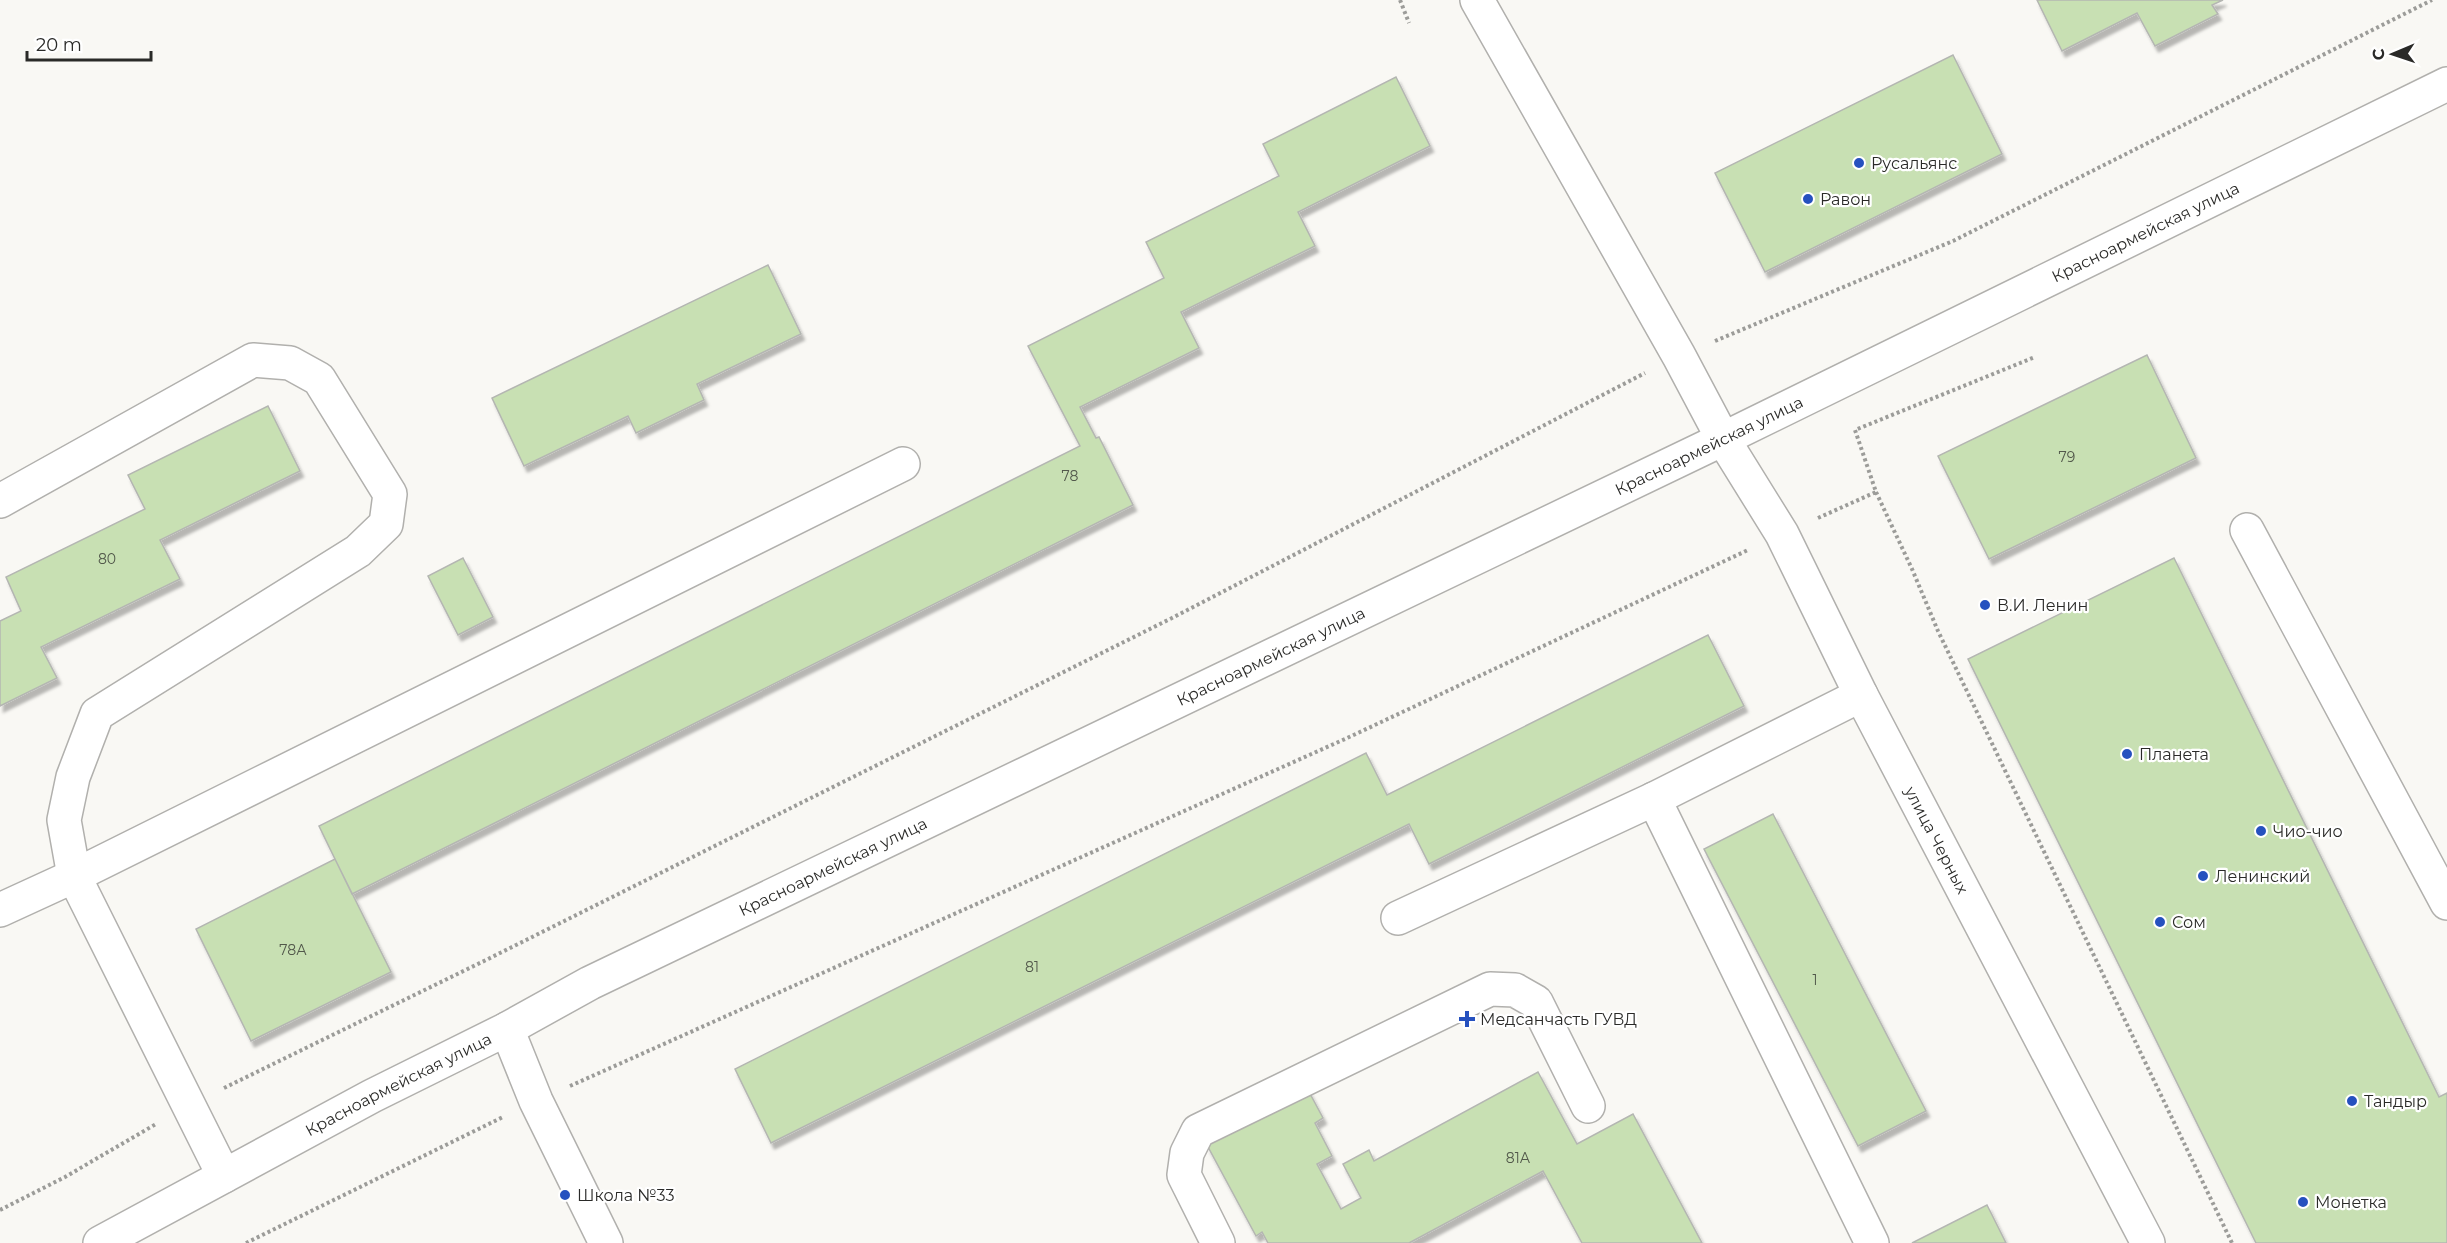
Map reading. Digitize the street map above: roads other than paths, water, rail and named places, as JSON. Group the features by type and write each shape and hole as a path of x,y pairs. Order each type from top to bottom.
{"street":[{"name":"улица Черных","path":"1477,0 1679,356 1723,439 1782,534 1861,694 2148,1243"},
{"name":"Красноармейская улица","path":"100,1243 372,1096 507,1029 590,983 1723,439 2447,84"},
{"path":"0,501 253,360 290,363 319,379 390,494 386,524 358,551 98,714 72,777 64,820 74,876 224,1176"},
{"path":"0,910 74,876 903,465"},
{"path":"2247,530 2447,903"},
{"path":"1398,918 1654,799 1861,694"},
{"path":"1654,799 1872,1243"},
{"path":"1218,1243 1184,1175 1187,1153 1198,1131 1490,989 1515,990 1536,1002 1588,1106"},
{"path":"507,1029 536,1101 606,1243"}],"place":[{"name":"Русальянс","path":"1859,163"},
{"name":"Равон","path":"1808,199"},
{"name":"В.И. Ленин","path":"1985,605"},
{"name":"Планета","path":"2127,754"},
{"name":"Чио-чио","path":"2261,831"},
{"name":"Ленинский","path":"2203,876"},
{"name":"Сом","path":"2160,922"},
{"name":"Медсанчасть ГУВД","path":"1467,1019"},
{"name":"Тандыр","path":"2352,1101"},
{"name":"Школа №33","path":"565,1195"},
{"name":"Монетка","path":"2303,1202"}]}
